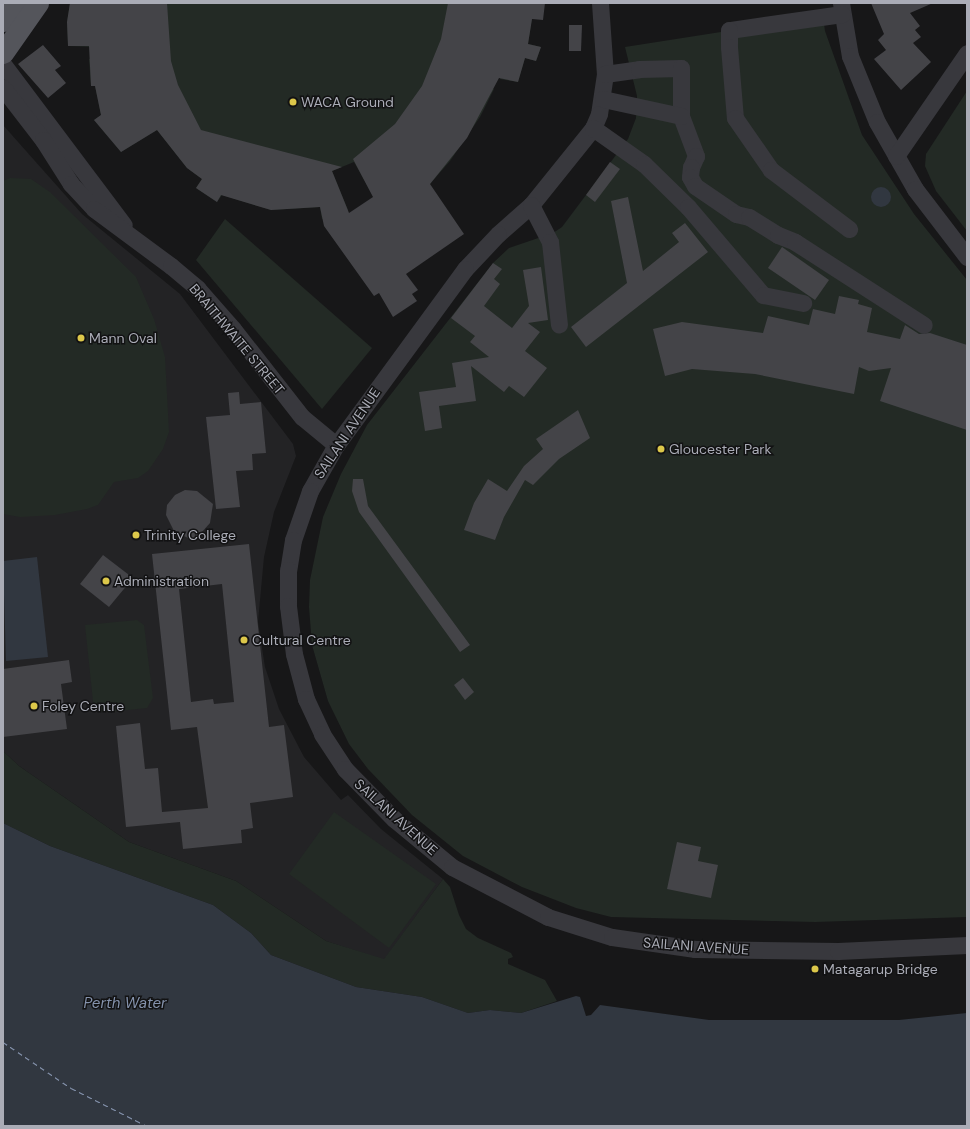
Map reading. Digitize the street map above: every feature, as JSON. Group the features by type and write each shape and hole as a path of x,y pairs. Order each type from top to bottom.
{"main road":[{"path":"3,21 17,3"},
{"path":"3,53 38,3"}],"street":[{"name":"SAILANI AVENUE","path":"600,3 605,67 603,99 593,128 531,205 493,239 465,269 336,444 310,491 293,540 288,570 288,606 294,654 306,699 322,734 344,769 394,819 452,867 548,916 612,937 663,946 724,950 838,951 967,945"},
{"path":"849,229 771,170 735,118 729,30 841,8 850,56 874,116 915,189 967,257"},
{"path":"896,156 967,53"},
{"name":"BRAITHWAITE STREET","path":"3,64 134,238"},
{"path":"605,67 639,69 681,68 681,116 696,156 691,167 690,177 703,193 736,214 749,217 778,235 795,242 924,325"},
{"name":"BRAITHWAITE STREET","path":"3,88 43,140 71,184 94,209 134,238 198,289 233,329 302,417 336,444"},
{"path":"603,99 681,116"},
{"path":"593,128 650,169 688,207 763,295 804,303"},
{"path":"531,205 550,242 559,325"}],"shaded area":[{"name":"WACA Ground","path":"70,3 545,3 532,19 528,44 541,47 536,61 525,58 518,82 500,79 503,68 484,86 494,89 480,117 450,161 430,184 386,219 354,162 332,171 348,210 322,219 320,207 271,210 222,195 217,202 196,188 202,179 187,168 157,130 121,152 94,120 101,115 95,86 91,86 89,59 97,58 97,47 68,46 67,22"},
{"name":"Gloucester Park","path":"823,16 825,31 862,135 914,214 967,280 967,917 815,922 611,917 576,908 522,887 463,856 412,815 368,769 349,744 328,701 312,645 309,607 310,580 323,517 341,474 367,425 493,263 509,248 553,233 562,227 628,139 636,118 637,96 625,47"},
{"path":"967,91 967,231 936,191 925,166 926,154"},
{"name":"Trinity College","path":"3,125 82,214 180,294 293,444 296,456 274,512 264,557 258,622 265,667 279,709 304,757 341,800 348,795 381,829 443,879 384,960 326,941 236,881 129,842 19,766 3,751"},
{"name":"Mann Oval","path":"10,178 31,179 50,192 136,277 154,319 165,357 169,432 163,449 148,471 138,478 114,482 98,505 87,509 55,515 20,517 3,514 3,181"},
{"path":"225,219 372,348 322,409 196,260"},
{"path":"137,620 144,625 153,698 147,708 109,712 94,711 85,625"},
{"path":"3,751 19,766 129,842 236,881 326,941 384,959 443,879 450,887 459,915 466,929 478,938 511,953 513,957 508,959 508,964 545,980 557,1001 521,1013 490,1010 468,1013 422,997 356,987 271,955 251,933 213,905 50,846 3,823"},
{"path":"334,812 436,884 389,948 289,874"}],"water":[{"path":"881,187 888,190 891,197 888,204 881,207 874,204 871,197 874,190"},
{"path":"37,557 48,657 6,661 3,561"},
{"name":"Perth Water","path":"3,823 50,846 213,905 251,933 271,955 356,987 422,997 468,1013 490,1010 521,1013 576,996 580,997 586,1016 591,1015 600,1005 709,1020 899,1020 967,1013 967,1126 3,1126"}],"building":[{"path":"70,3 167,3 171,61 178,85 201,130 342,167 332,171 349,213 373,197 353,159 395,124 422,86 441,39 448,3 545,3 543,20 532,19 528,44 541,47 536,61 525,58 518,82 499,78 467,138 430,184 464,234 406,274 418,290 412,294 417,301 393,317 379,293 374,296 324,226 320,207 271,210 221,195 217,202 196,188 202,179 187,168 157,130 121,152 94,120 101,115 95,86 91,86 89,46 68,46 67,22"},
{"path":"871,3 933,3 910,13 920,26 915,30 921,37 913,43 931,62 901,90 874,59 886,50 878,40 884,34"},
{"path":"569,25 582,25 581,51 569,51"},
{"path":"43,45 61,66 55,70 66,83 48,98 18,64"},
{"path":"610,162 620,169 595,202 586,195"},
{"path":"628,197 643,271 679,242 672,233 685,223 708,252 586,347 571,327 627,283 611,201"},
{"path":"782,247 829,280 815,300 768,268"},
{"path":"493,263 502,269 494,279 500,284 484,306 512,328 529,306 523,270 541,267 548,320 528,323 540,332 525,351 547,368 524,397 509,386 504,392 471,366 476,401 439,406 442,428 425,431 419,392 456,387 452,363 489,357 470,342 475,336 451,318"},
{"path":"839,296 859,300 858,304 872,308 867,332 900,339 905,325 919,334 930,333 967,345 967,430 880,401 891,368 869,371 859,367 854,394 755,374 692,369 665,376 653,329 682,322 763,333 768,316 809,325 813,309 835,314"},
{"path":"239,392 240,404 261,402 266,453 252,454 253,470 236,471 240,507 216,509 206,417 230,415 228,393"},
{"path":"578,410 590,438 559,459 533,485 525,480 504,517 495,540 464,530 474,503 488,479 507,491 524,466 543,449 536,439"},
{"path":"353,479 363,479 368,506 470,645 460,652 359,512 352,491"},
{"path":"185,490 197,491 213,504 210,523 194,541 174,531 166,515 167,505 175,495"},
{"path":"249,544 269,727 284,725 293,797 250,803 253,828 241,830 242,843 183,849 180,822 126,827 116,726 140,723 145,769 158,768 162,812 208,808 197,727 171,730 152,554","holes":["222,584 234,702 214,704 213,699 191,702 179,589"]},
{"name":"Administration","path":"103,555 133,578 109,607 80,584"},
{"name":"Foley Centre","path":"69,660 72,682 61,684 67,729 3,737 3,669"},
{"path":"463,678 474,692 465,700 454,685"},
{"path":"677,842 701,847 698,861 718,865 711,898 667,889"}],"ferry route":[{"path":"3,1042 71,1088 147,1126"}],"place":[{"name":"WACA Ground","path":"293,102"},
{"name":"Mann Oval","path":"81,338"},
{"name":"Gloucester Park","path":"661,449"},
{"name":"Trinity College","path":"136,535"},
{"name":"Administration","path":"106,581"},
{"name":"Cultural Centre","path":"244,640"},
{"name":"Foley Centre","path":"34,706"},
{"name":"Matagarup Bridge","path":"815,969"}]}
